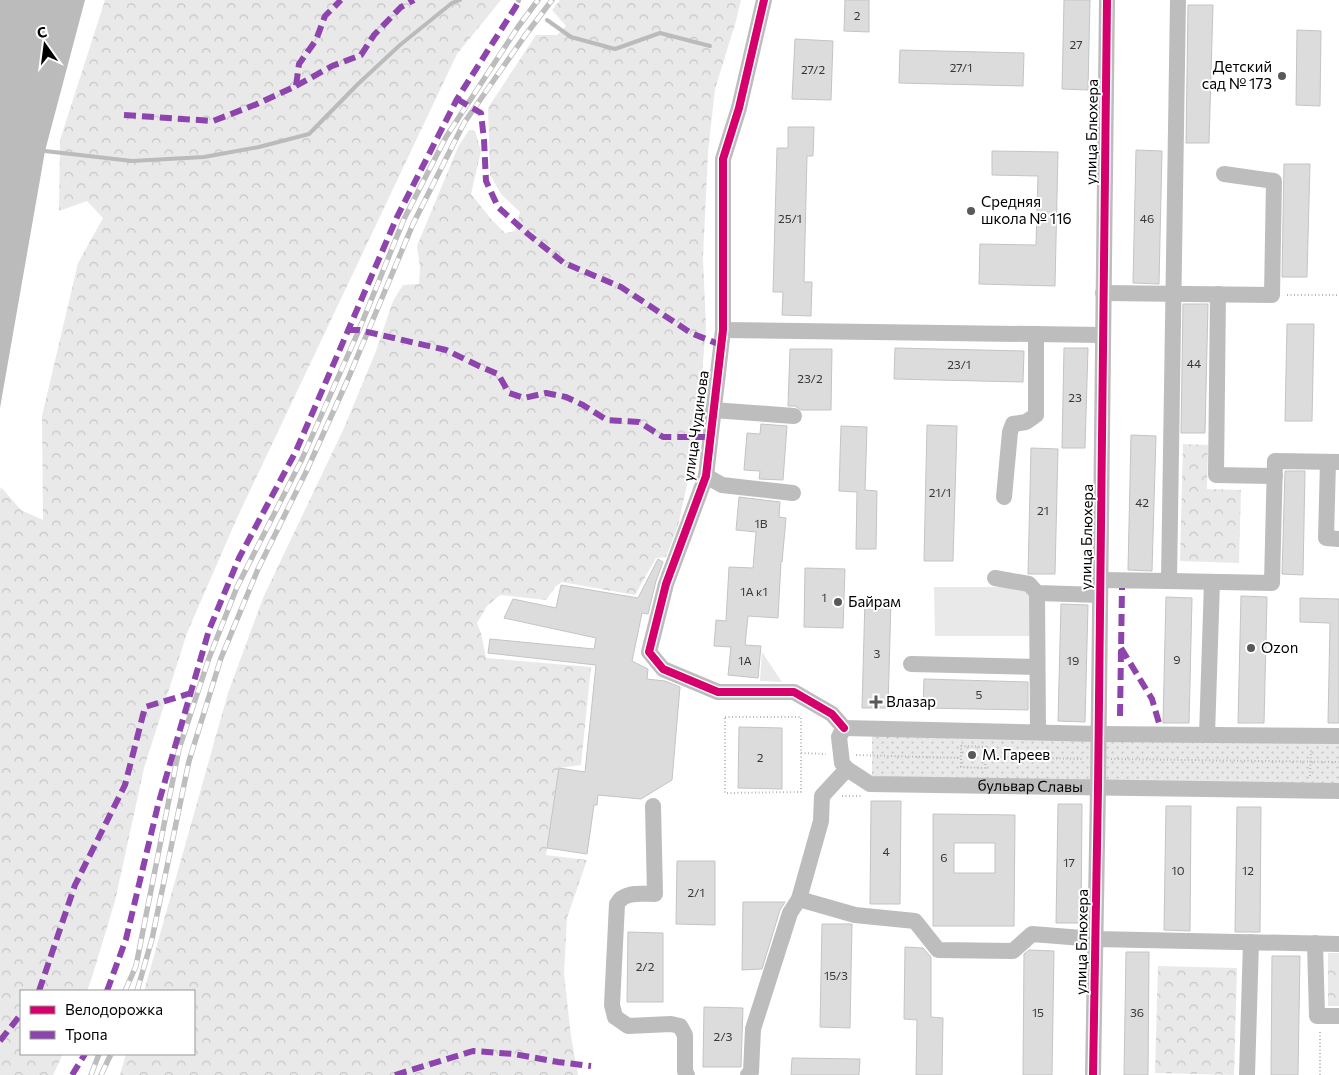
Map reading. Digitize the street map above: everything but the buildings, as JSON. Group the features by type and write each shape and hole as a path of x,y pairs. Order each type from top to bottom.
{"street":[{"name":"улица Чудинова","path":"764,0 739,108 723,159 722,330 706,476 666,584 649,652 663,670 718,692 794,692 832,714 844,728"},
{"name":"улица Блюхера","path":"1093,1075 1099,734 1107,0"},
{"path":"1169,581 1178,0"},
{"path":"1103,293 1272,295 1274,181 1224,174"},
{"path":"1218,294 1216,475 1275,476"},
{"path":"722,330 1103,335"},
{"path":"1004,497 1010,432 1013,424 1026,422 1036,415 1036,334"},
{"path":"714,410 794,416"},
{"path":"1036,592 1169,581 1272,583 1276,461 1333,462 1326,538 1339,539"},
{"path":"706,476 722,485 793,493"},
{"path":"995,578 1029,584 1036,592 1038,732"},
{"path":"1207,735 1212,582"},
{"path":"911,664 1037,667"},
{"path":"748,1075 751,1072 753,1029 790,914 799,899 822,821 822,796 844,761 840,737 844,728 1099,734 1339,736"},
{"name":"бульвар Славы","path":"844,761 870,784 1339,791"},
{"path":"653,806 655,894 628,895 620,898 617,904 612,1005 615,1017 628,1026 671,1024 680,1026 685,1035 685,1071 687,1075"},
{"path":"799,899 855,915 915,921 938,950 1013,951 1032,934 1096,940 1339,944"},
{"path":"1247,1075 1251,942"},
{"path":"1316,943 1317,1016 1339,1016"}],"path":[{"path":"1272,295 1339,295"},
{"path":"724,717 801,717 801,753 801,792 725,792 724,717"},
{"path":"1310,791 1311,736"},
{"path":"961,746 986,747 985,768 960,767 961,758 961,746"},
{"path":"801,753 844,761 961,758"},
{"path":"986,758 1339,762"},
{"path":"1320,1075 1321,1016"}],"green space":[{"path":"105,0 501,0 457,54 237,518 187,633 144,768 115,901 87,990 20,990 20,1055 63,1055 53,1075 0,1075 0,491 1,487 21,510 43,520 42,416 78,263 103,218 87,201 59,211 60,140"},
{"path":"560,0 741,0 715,89 708,152 703,258 706,328 699,408 688,480 678,526 666,557 656,558 635,595 562,582 556,586 546,600 500,595 487,606 477,623 486,658 591,667 581,765 559,768 546,855 587,860 567,918 564,973 571,1036 578,1075 120,1075 126,1055 195,1055 195,990 144,990 228,693 263,598 344,428 376,351 393,301 403,285 419,284 420,267 417,246 458,147 469,130 475,131 481,151 471,194 505,233 515,231 520,212 501,194 490,175 488,108 536,35 557,35 566,26 552,10"},
{"path":"1183,444 1208,445 1207,489 1241,490 1239,563 1180,561"},
{"path":"934,587 1029,587 1030,636 935,636"},
{"path":"762,652 782,682 760,681"},
{"path":"872,733 1339,739 1339,788 872,782"},
{"path":"1328,953 1339,953 1339,1006 1328,1006"},
{"path":"1158,966 1237,968 1234,1075 1155,1073"}],"shaded area":[{"path":"0,0 85,0 45,151 0,408"}],"waterway":[{"path":"45,151 132,161 204,157 259,147 309,134 400,45 452,3 460,0"},
{"path":"547,20 571,37 615,49 660,33 710,46"}],"railway":[{"path":"125,990 136,966 179,749 209,658 237,587 302,459 359,330 404,219 446,137 518,27 538,0"},
{"path":"137,990 152,939 189,761 221,658 258,569 306,472 348,379 413,224 464,123 552,0"},
{"path":"91,1075 99,1055"},
{"path":"101,1075 111,1055"}],"marked path":[{"path":"124,115 213,121 296,86 299,64 316,40 325,16 341,0"},
{"path":"296,86 332,66 361,55 374,35 401,7 414,0"},
{"path":"107,990 126,939 158,805 209,630 239,558 296,451 397,217 457,99 520,0"},
{"path":"457,99 481,113 486,181 498,207 564,263 621,287 691,333 721,345"},
{"path":"348,330 359,330 446,350 498,374 509,393 524,398 546,393 566,397 607,420 639,422 663,437 710,437"},
{"path":"1120,716 1122,588"},
{"path":"1121,648 1152,699 1159,723"},
{"path":"39,990 75,885 125,785 145,707 191,693"},
{"path":"0,1041 20,1015"},
{"path":"395,1075 473,1051 514,1054 591,1066"},
{"path":"72,1075 84,1055"}],"cycle path":[{"path":"764,0 739,108 723,159 723,330 706,476 666,584 649,652 663,669 718,692 794,692 832,714 844,728"},
{"path":"1093,1075 1107,0"}],"place":[{"name":"Детский сад № 173","path":"1282,76"},
{"name":"Средняя школа № 116","path":"971,211"},
{"name":"Байрам","path":"838,602"},
{"name":"Ozon","path":"1251,648"},
{"name":"Влазар","path":"876,702"},
{"name":"М. Гареев","path":"972,755"}]}
